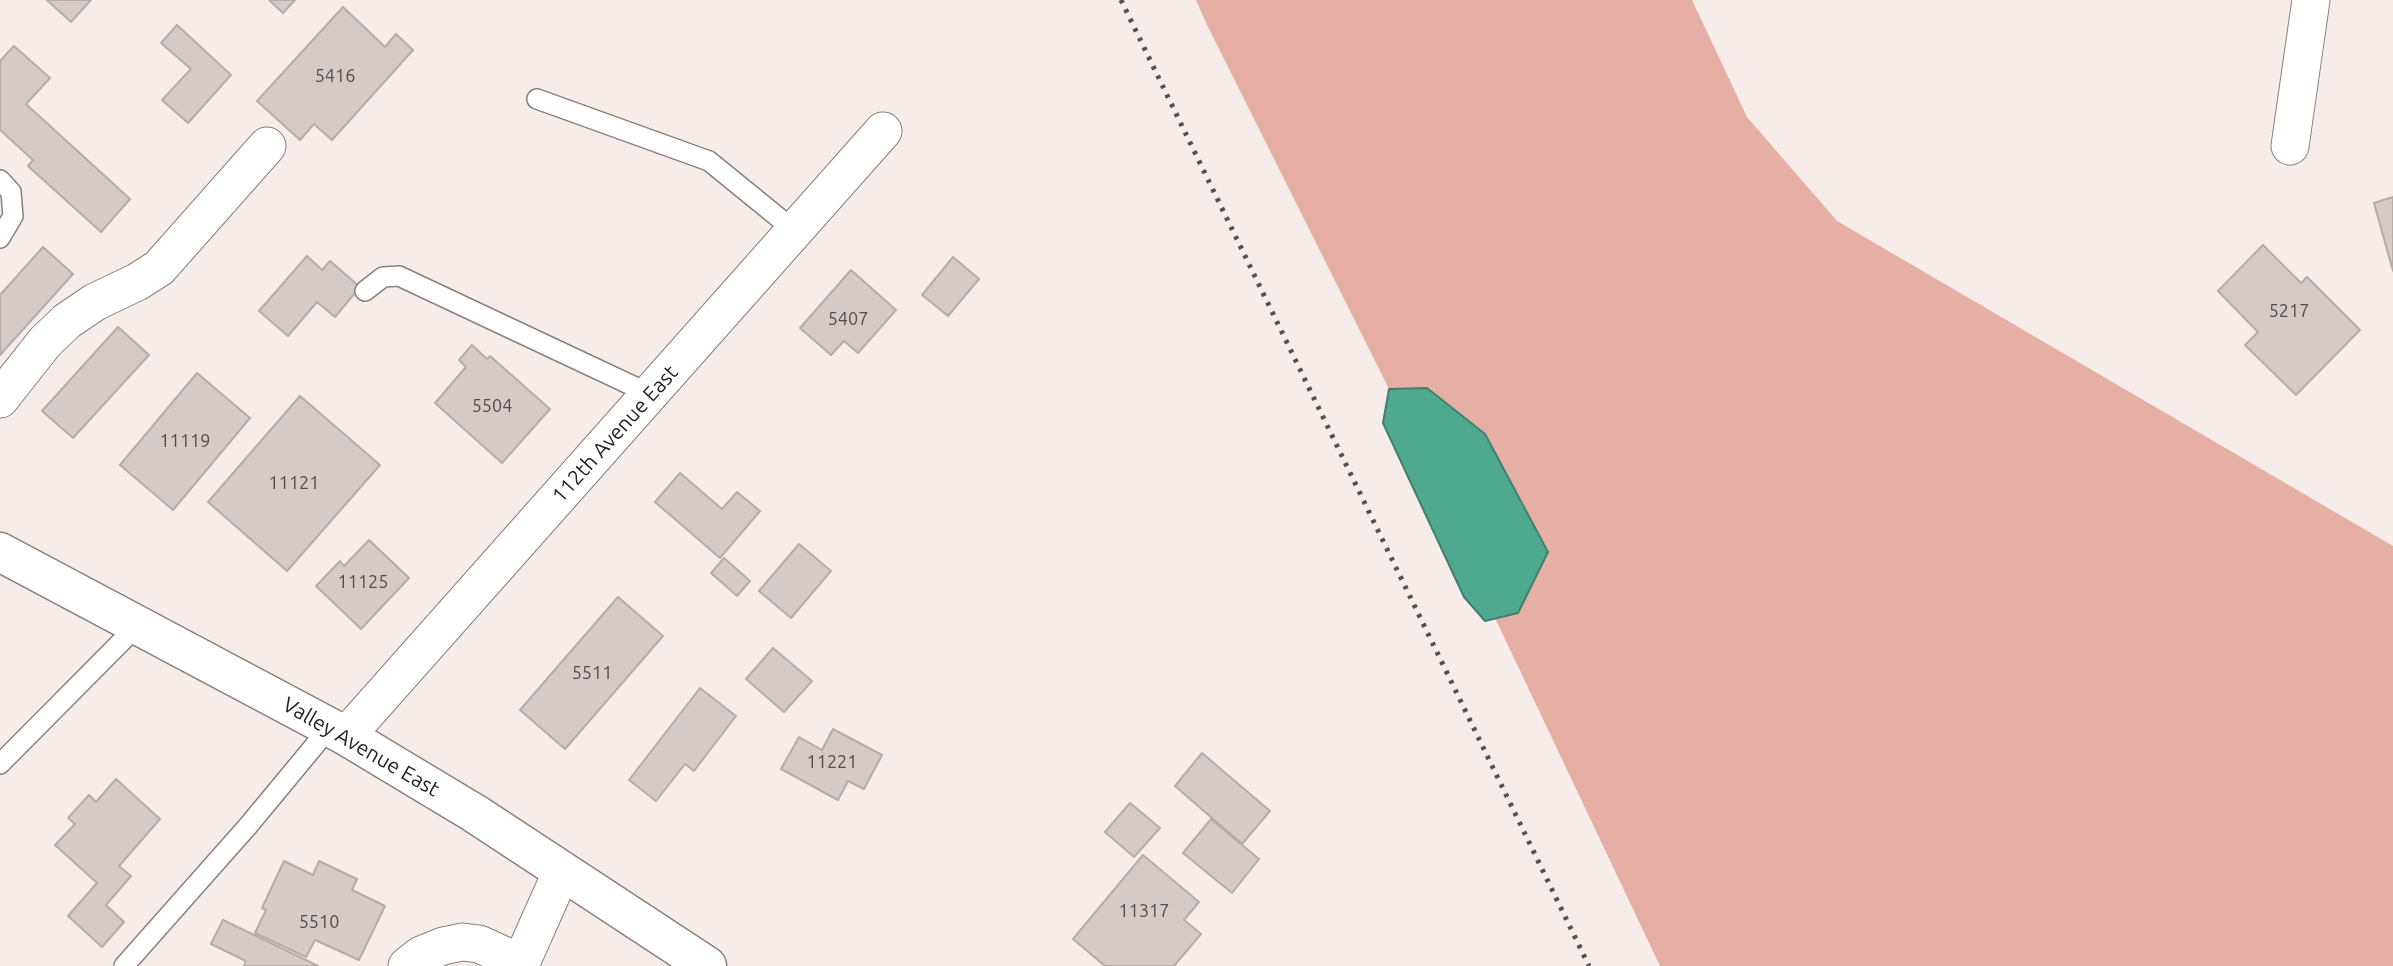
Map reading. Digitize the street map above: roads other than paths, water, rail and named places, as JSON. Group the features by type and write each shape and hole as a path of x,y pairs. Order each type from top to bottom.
{"main road":[{"name":"Valley Avenue East","path":"0,552 338,732 474,813 707,966"}],"street":[{"path":"2290,146 2311,0"},
{"name":"112th Avenue East","path":"338,732 650,394 883,131"},
{"path":"0,399 45,342 67,321 95,302 159,268 267,146"},
{"path":"407,966 421,955 462,942 479,944 524,965 562,871"}],"lane":[{"path":"537,99 709,161 795,231"},
{"path":"0,180 11,192 13,216 0,238"},
{"path":"365,291 383,277 399,276 650,394"},
{"path":"0,764 138,626"},
{"path":"124,966 248,826 338,732"}],"railway":[{"path":"1121,0 1589,966"}]}
